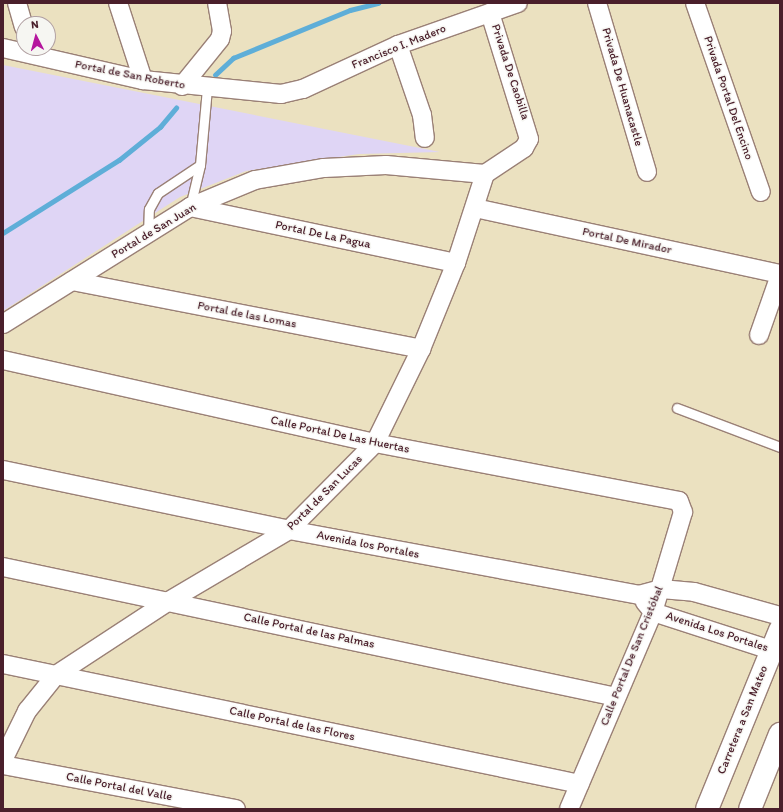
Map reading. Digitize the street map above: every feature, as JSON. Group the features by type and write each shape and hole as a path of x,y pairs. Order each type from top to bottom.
{"main road":[{"name":"Carretera a San Mateo","path":"707,809 777,644"},
{"path":"750,809 780,734"}],"street":[{"path":"17,3 21,16"},
{"path":"118,3 143,80"},
{"path":"182,86 220,39 222,31 217,3"},
{"name":"Francisco I. Madero","path":"282,94 303,89 398,45 518,3"},
{"name":"Privada De Huanacastle","path":"597,3 647,172"},
{"name":"Privada Portal Del Encino","path":"695,3 762,192"},
{"name":"Privada De Caobilla","path":"485,174 524,148 529,131 490,13"},
{"path":"398,45 422,115 426,138"},
{"name":"Portal de San Roberto","path":"3,48 16,50"},
{"name":"Portal de San Roberto","path":"47,56 143,80 182,86 282,94"},
{"name":"Portal de San Juan","path":"3,324 190,207 255,180 324,168 386,165 485,174"},
{"name":"Portal de San Lucas","path":"3,760 27,711 56,676 169,601 289,530 375,443 421,349 456,264 485,174"},
{"name":"Portal De La Pagua","path":"190,207 456,264"},
{"name":"Portal De Mirador","path":"475,208 780,275"},
{"path":"759,335 780,275"},
{"name":"Portal de las Lomas","path":"72,281 421,349"},
{"name":"Calle Portal De Las Huertas","path":"3,360 375,443 680,501"},
{"name":"Avenida los Portales","path":"3,470 289,530 640,595"},
{"name":"Calle Portal De San Cristóbal","path":"569,809 653,612 683,512 680,501"},
{"name":"Calle Portal de las Palmas","path":"3,567 616,697"},
{"path":"640,595 660,589 694,592 780,616"},
{"name":"Avenida Los Portales","path":"640,595 653,612 777,644"},
{"name":"Calle Portal de las Flores","path":"3,664 580,784"},
{"name":"Calle Portal del Valle","path":"3,765 236,809"}],"lane":[{"path":"190,207 200,165 206,88"},
{"path":"148,234 149,209 158,193 200,165"},
{"path":"677,408 780,447"}],"shaded area":[{"path":"3,65 440,152 359,154 246,171 180,197 3,311"}],"waterway":[{"path":"215,75 233,58 350,10 378,3"},
{"path":"3,233 119,160 160,127 176,108"}]}
